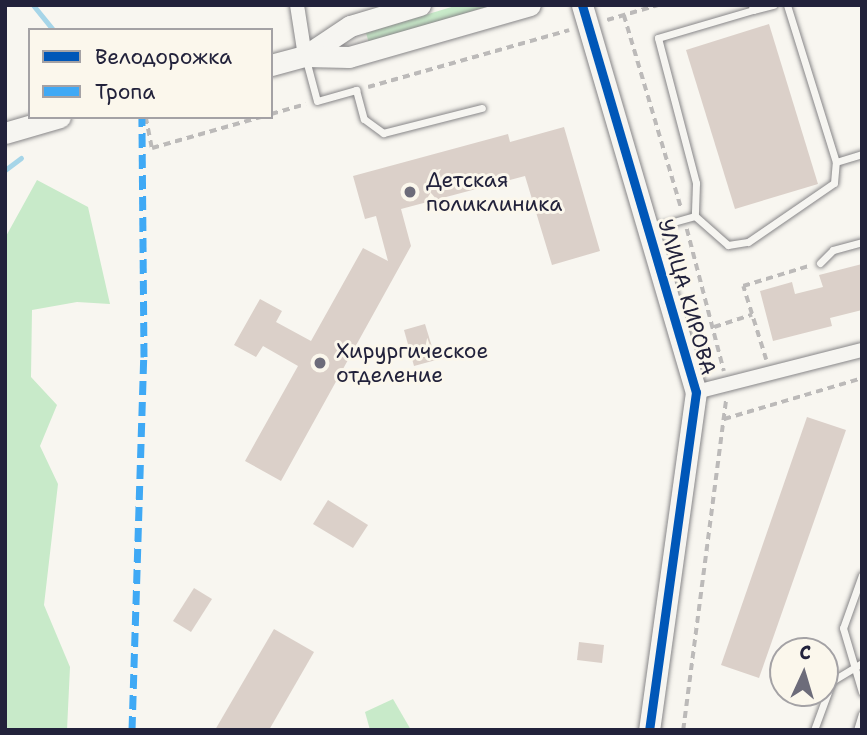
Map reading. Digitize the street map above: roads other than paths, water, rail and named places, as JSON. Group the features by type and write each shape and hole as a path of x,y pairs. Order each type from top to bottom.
{"street":[{"path":"297,5 305,56"},
{"path":"305,56 350,26 420,5"},
{"path":"273,64 305,56 349,57 530,5"},
{"name":"УЛИЦА КИРОВА","path":"585,15 696,392 649,730"},
{"path":"5,133 53,119"},
{"path":"696,392 862,350"}],"lane":[{"path":"773,5 752,8 658,38 696,183 695,216 728,246 748,242 834,183 836,162 787,5"},
{"path":"305,56 317,101 356,90 364,119 383,133 482,108"},
{"path":"836,162 862,154"},
{"path":"649,228 695,216"},
{"path":"820,263 833,250 862,242"},
{"path":"862,575 843,628 858,665 862,692"},
{"path":"814,730 832,681 858,665"},
{"path":"857,730 862,714"}],"waterway":[{"path":"33,5 51,28"},
{"path":"5,170 21,158"}],"place":[{"name":"Детская поликлиника","path":"410,192"},
{"name":"Хирургическое отделение","path":"320,363"}]}
